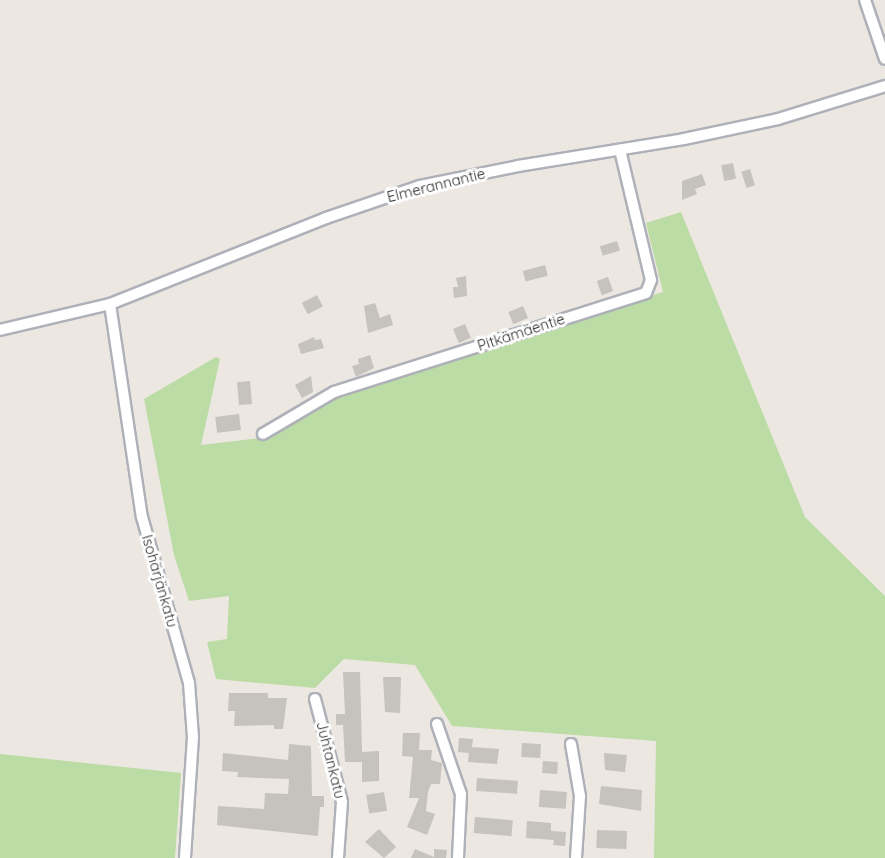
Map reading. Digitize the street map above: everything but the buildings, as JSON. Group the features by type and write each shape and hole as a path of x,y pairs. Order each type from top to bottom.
{"street":[{"path":"865,0 885,59"},
{"name":"Elmerannantie","path":"0,330 110,304 326,218 420,186 778,119 885,86"},
{"name":"Pitkämäentie","path":"263,434 334,392 646,293 651,280 620,150"},
{"name":"Isohärjänkatu","path":"110,304 141,517 189,683 193,737 186,858"},
{"name":"Juhtankatu","path":"315,699 342,802 338,858"},
{"path":"437,724 461,794 458,858"},
{"path":"571,744 580,796 576,858"}],"green space":[{"path":"681,212 805,517 885,596 885,858 654,858 656,741 452,726 415,665 344,659 315,688 216,679 207,642 227,639 229,596 189,601 174,555 144,399 216,357 220,359 201,445 270,437 335,398 663,292 646,223"},
{"path":"0,754 181,773 175,858 0,858"}]}
